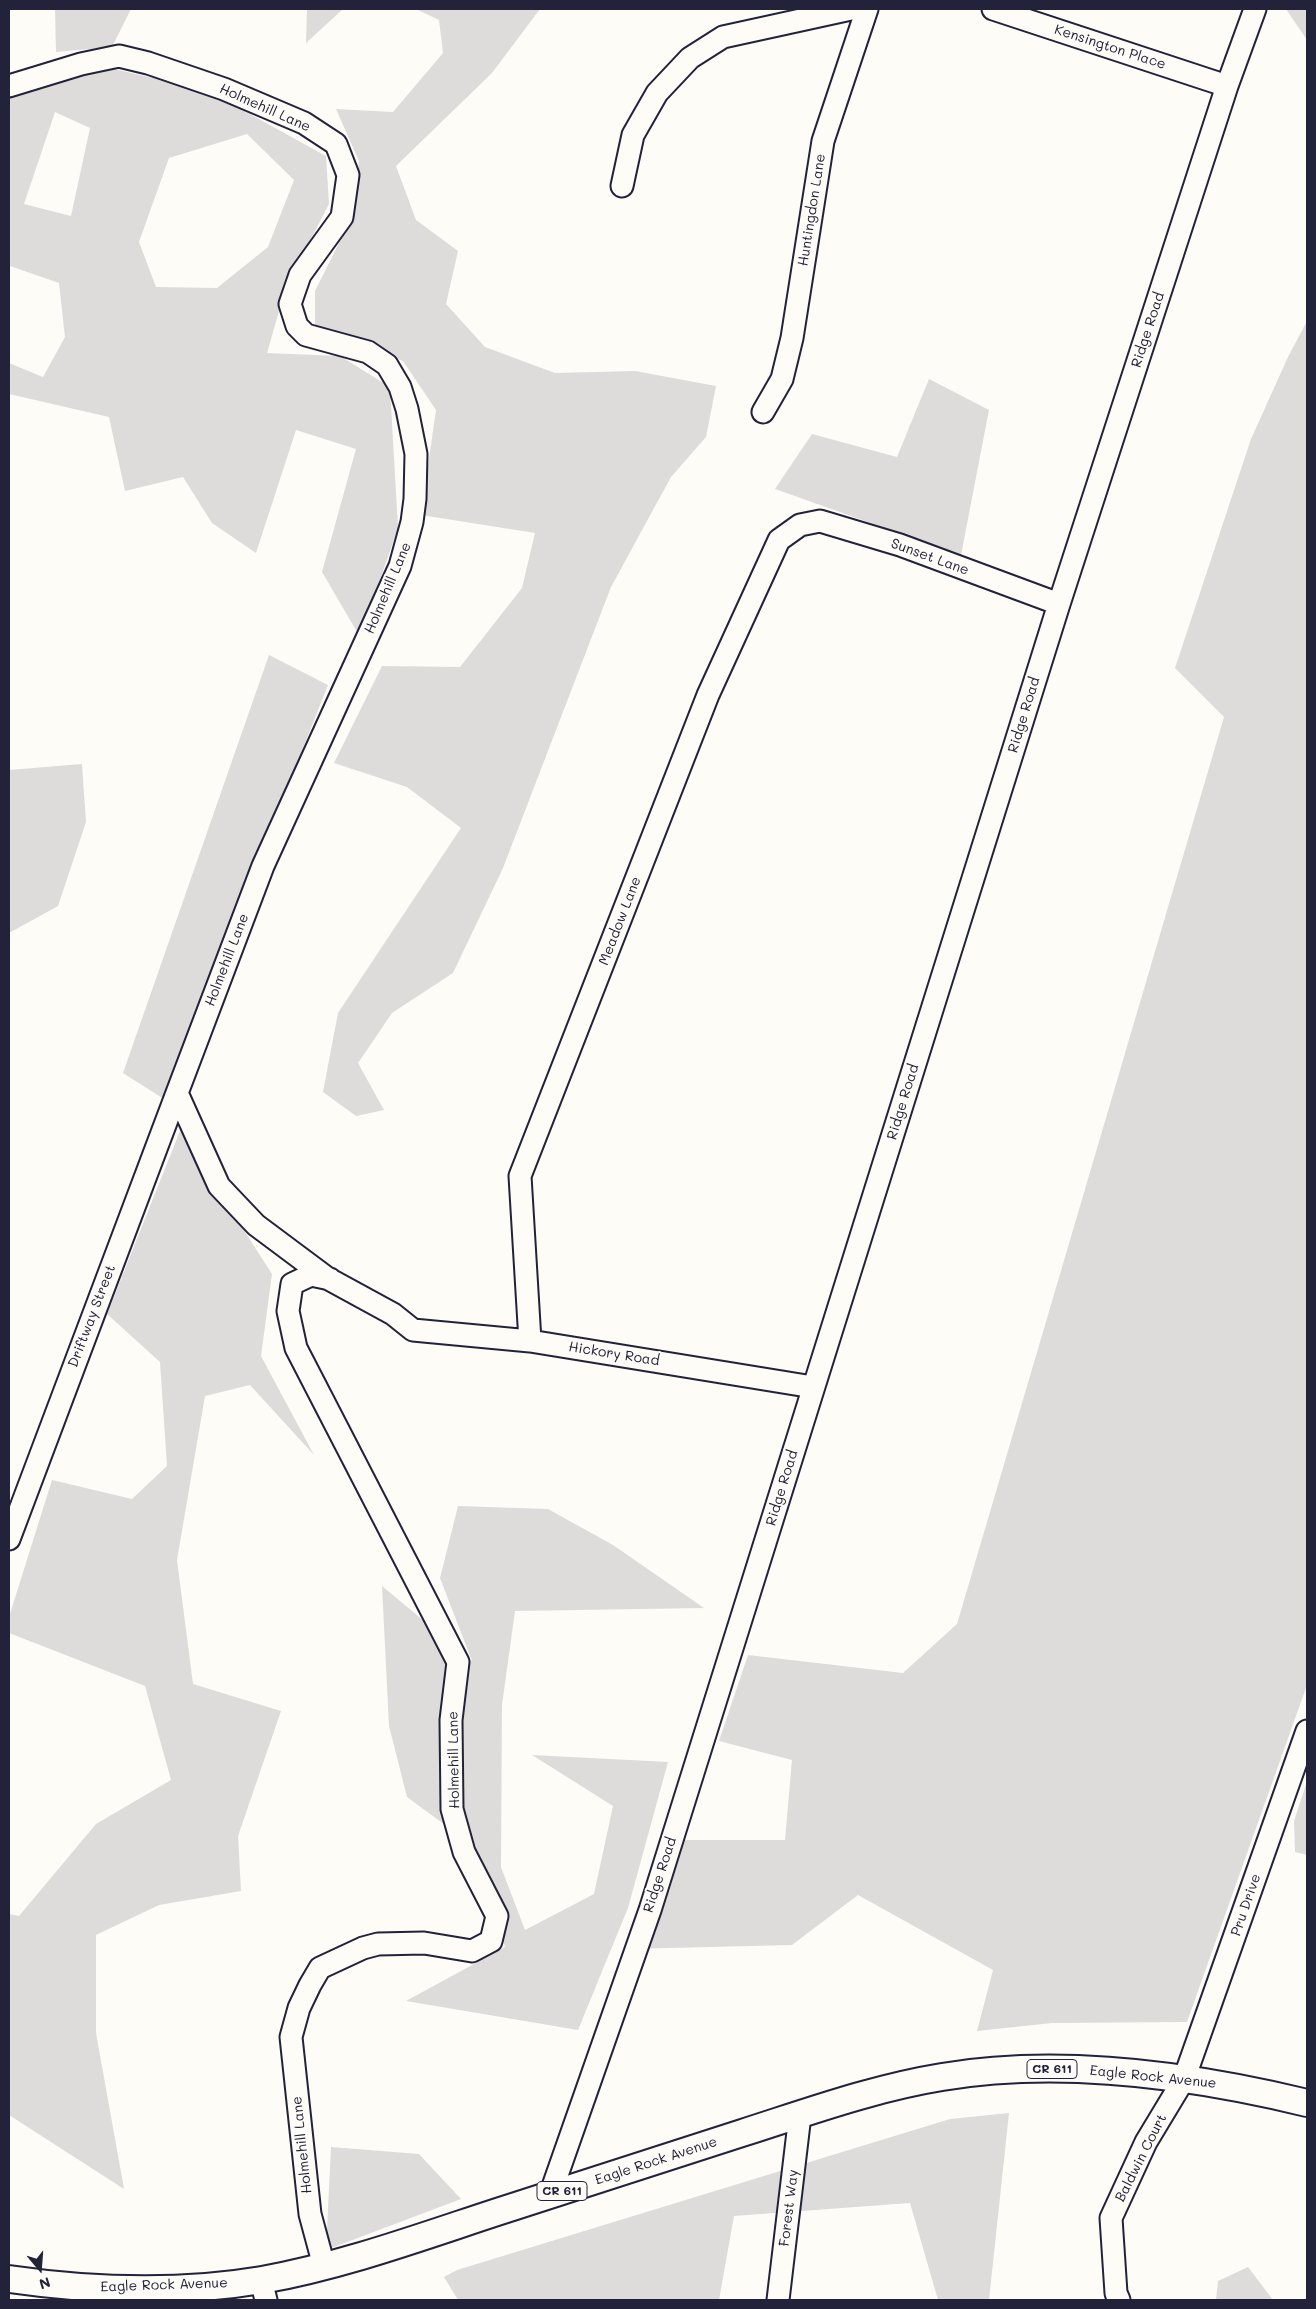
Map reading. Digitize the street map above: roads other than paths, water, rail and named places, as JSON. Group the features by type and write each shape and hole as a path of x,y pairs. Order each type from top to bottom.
{"main road":[{"name":"Eagle Rock Avenue","path":"9,2278 69,2286 208,2293 264,2290 324,2266 800,2115 899,2085 945,2076 1051,2069 1100,2070 1184,2079 1249,2089 1307,2103"}],"street":[{"path":"622,186 633,135 657,93 690,58 724,38 851,9"},
{"name":"Huntingdon Lane","path":"763,412 782,379 792,338 823,141 867,9"},
{"name":"Kensington Place","path":"993,9 1228,86"},
{"name":"Ridge Road","path":"550,2195 650,1910 1058,604 1255,9"},
{"name":"Holmehill Lane","path":"9,86 81,64 119,56 148,63 224,88 304,123 336,144 348,175 342,217 300,275 290,303 292,315 297,326 306,335 368,352 387,365 400,387 413,432 416,454 415,500 412,522 400,566 263,866 176,1094 219,1186 256,1225 330,1279 393,1314 413,1330"},
{"name":"Sunset Lane","path":"800,525 820,521 900,545 1058,604"},
{"name":"Meadow Lane","path":"530,1341 520,1176 708,695 778,540 800,525"},
{"name":"Driftway Street","path":"9,1539 176,1094"},
{"name":"Holmehill Lane","path":"324,2266 310,2214 291,2036 299,2008 310,1985 320,1968 363,1948 378,1944 424,1943 472,1952 491,1941 497,1916 464,1852 452,1809 452,1720 458,1662 296,1348 288,1311 292,1284 311,1275 330,1279"},
{"name":"Hickory Road","path":"413,1330 530,1341 813,1387"},
{"name":"Pru Drive","path":"1184,2079 1307,1731"},
{"name":"Baldwin Court","path":"1119,2300 1116,2293 1111,2218 1146,2142 1184,2079"},
{"name":"Forest Way","path":"778,2300 800,2115"}]}
